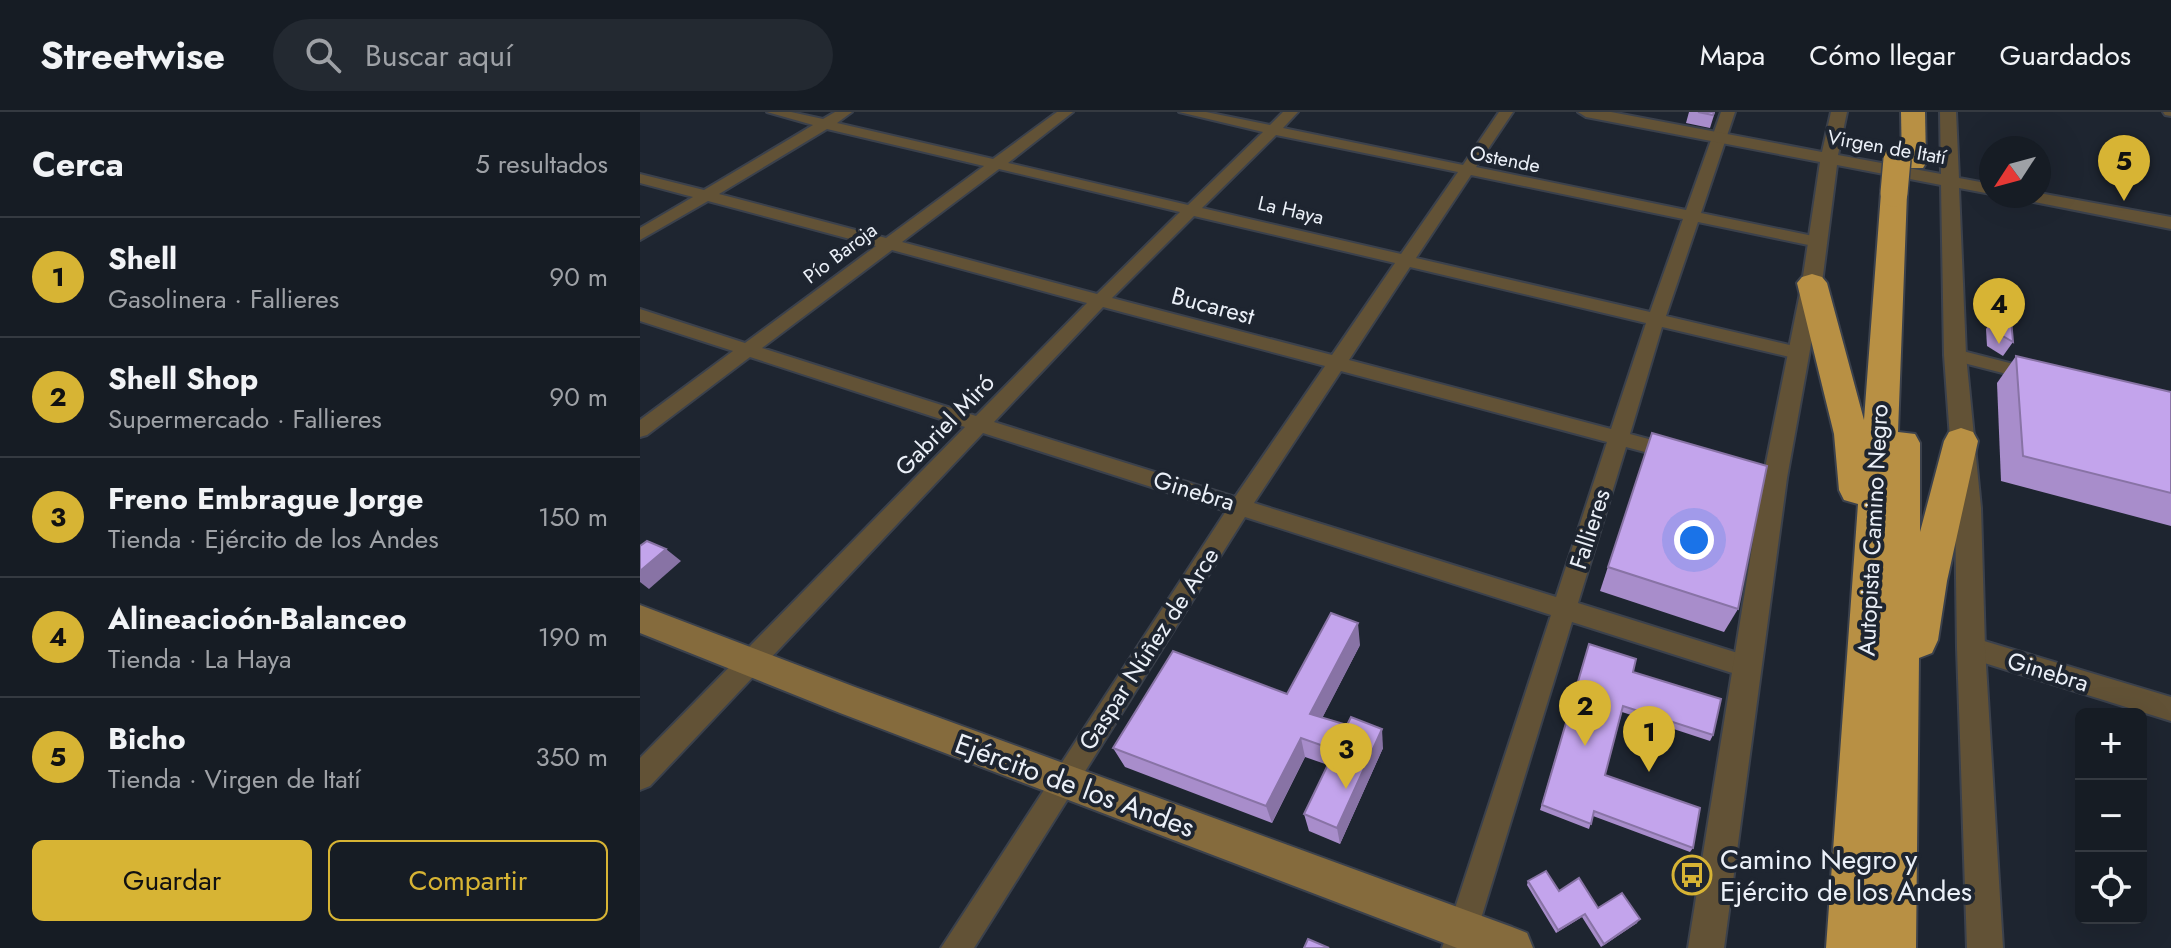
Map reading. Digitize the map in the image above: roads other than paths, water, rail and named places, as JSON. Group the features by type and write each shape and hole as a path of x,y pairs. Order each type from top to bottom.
{"highway":[{"name":"Autopista Camino Negro","path":"1852,948 1882,809 1904,177 1898,112"},
{"name":"Autopista Camino Negro","path":"1890,948 1882,809 1866,653 1904,177 1913,112"},
{"path":"1812,283 1851,434 1856,468 1866,653"},
{"path":"1882,809 1927,581 1961,441"}],"main road":[{"name":"Ejército de los Andes","path":"640,619 1065,779 1459,940 1512,948"}],"street":[{"name":"La Haya","path":"774,112 1798,353"},
{"path":"640,235 845,112"},
{"name":"Pío Baroja","path":"640,430 1066,112"},
{"name":"Ostende","path":"1186,112 1818,242"},
{"name":"Gabriel Miró","path":"640,777 1099,301 1291,112"},
{"name":"Gaspar Núñez de Arce","path":"956,948 1241,505 1506,112"},
{"name":"Virgen de Itatí","path":"1586,112 1979,187"},
{"name":"Fallieres","path":"1459,940 1656,319 1728,112"},
{"path":"1706,948 1748,667 1767,476 1812,283 1829,159 1839,112"},
{"path":"1948,112 1955,355 1968,508 1971,648 1985,948"},
{"name":"Bucarest","path":"640,178 1697,459"},
{"path":"2051,200 2171,223"},
{"name":"Ginebra","path":"640,315 1748,667"},
{"path":"1955,355 2047,378"},
{"name":"Ginebra","path":"1971,648 2171,709"}],"place":[{"name":"Bicho","path":"2124,201"},
{"name":"Alineacioón-Balanceo","path":"1999,344"},
{"name":"Shell Shop","path":"1585,746"},
{"name":"Shell","path":"1649,772"},
{"name":"Freno Embrague Jorge","path":"1346,789"},
{"name":"Camino Negro y Ejército de los Andes","path":"1692,875"}]}
